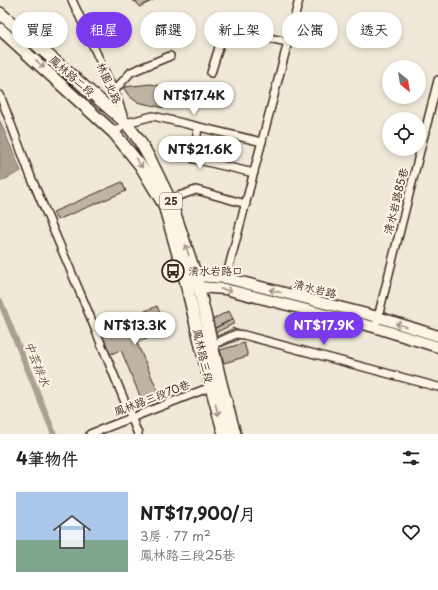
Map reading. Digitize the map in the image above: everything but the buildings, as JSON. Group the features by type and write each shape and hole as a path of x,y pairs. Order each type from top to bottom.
{"main road":[{"name":"鳳林路二段","path":"0,14 126,123"},
{"name":"鳳林路二段","path":"0,28 114,133"},
{"name":"林園北路","path":"126,123 147,153 170,199 199,287"},
{"name":"25","path":"114,133 140,165 164,205 186,282"},
{"name":"鳳林路三段","path":"186,282 216,385 235,434"},
{"name":"鳳林路三段","path":"199,287 212,344 216,385 224,434"}],"street":[{"name":"林園北路","path":"72,0 114,91 126,123"},
{"path":"296,12 299,0"},
{"path":"211,73 224,31 228,29 282,41"},
{"path":"226,278 286,48"},
{"path":"114,91 131,72 170,56"},
{"name":"清水岩路85巷","path":"376,322 438,80"},
{"path":"0,95 31,177 138,434"},
{"path":"114,133 126,123 153,116 262,142"},
{"path":"198,127 194,159 254,173"},
{"path":"170,199 196,190 246,204"},
{"name":"清水岩路","path":"186,282 196,276 226,278 376,322 438,347"},
{"name":"清水岩路","path":"186,282 199,287 225,289 438,336"},
{"path":"212,344 236,334 244,335 438,387"},
{"name":"鳳林路三段70巷","path":"90,434 216,385"}],"shaded area":[{"path":"0,121 21,171 0,182"}],"waterway":[{"name":"中芸排水","path":"0,301 54,434"}],"place":[{"name":"清水岩路口","path":"173,271"}]}
